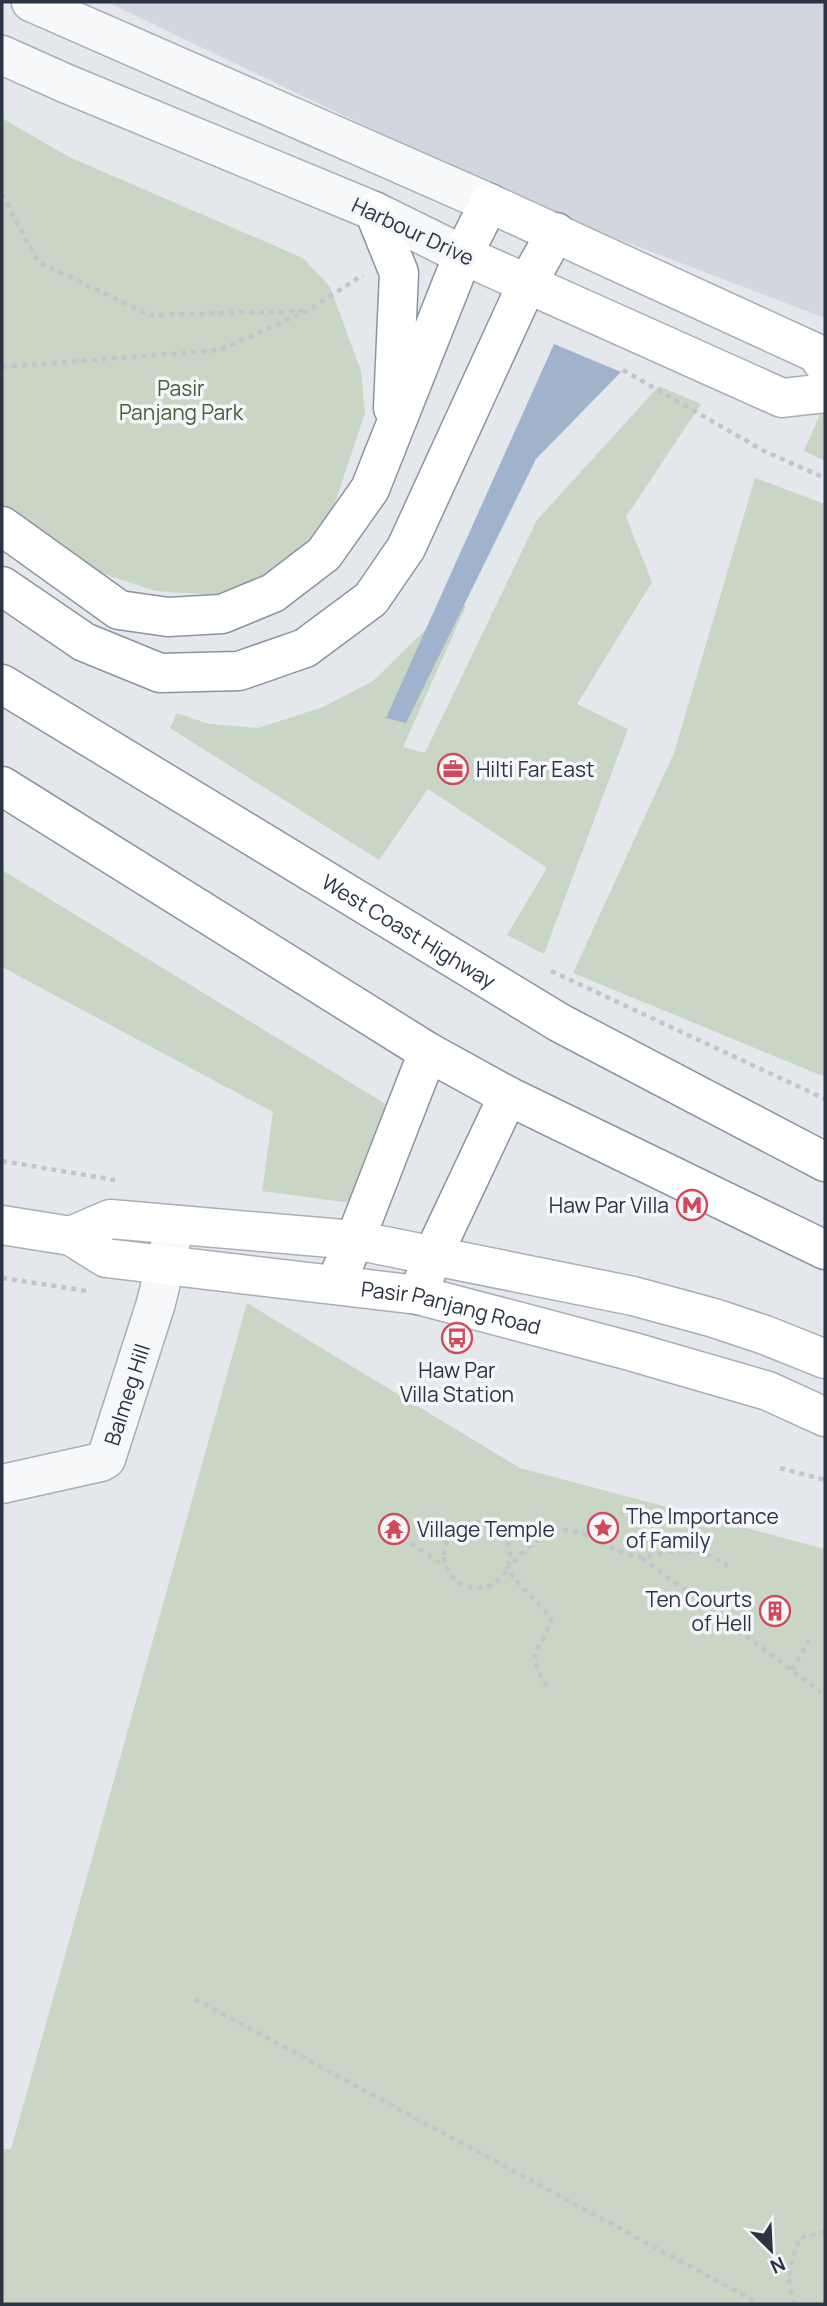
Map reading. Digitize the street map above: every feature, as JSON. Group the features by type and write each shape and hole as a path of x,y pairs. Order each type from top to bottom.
{"main road":[{"path":"2,526 119,610 168,617 222,614 273,593 324,554 370,489 463,255 489,203 816,353 825,366"},
{"path":"374,211 399,273 391,441"},
{"path":"2,586 84,642 160,673 239,671 305,648 371,599 406,548 527,285 556,232"},
{"name":"Harbour Drive","path":"463,255 782,398 825,393"},
{"path":"2,676 68,725"},
{"name":"West Coast Highway","path":"2,684 560,1023 825,1162"},
{"path":"8,792 428,1052 508,1096 825,1250"},
{"path":"335,1284 355,1240 428,1052"},
{"path":"418,1295 433,1255 508,1096"},
{"path":"71,1236 110,1219 355,1240 656,1302 765,1335 825,1359"},
{"name":"Pasir Panjang Road","path":"2,1225 71,1236 106,1258 418,1295 768,1391 825,1417"}],"street":[{"path":"31,2 489,203"},
{"name":"Harbour Drive","path":"2,55 374,211 463,255"},
{"name":"Balmeg Hill","path":"2,1484 106,1459 156,1303 176,1225"}],"path":[{"path":"2,194 38,262 150,315 307,311"},
{"path":"2,367 220,350 307,311 369,272"},
{"path":"614,365 764,451 825,478"},
{"path":"2,1278 94,1293"},
{"path":"780,1468 825,1480"},
{"path":"445,1566 445,1545 462,1525 484,1522 494,1526 507,1540 510,1551 507,1568 518,1586 538,1601 551,1618 547,1634 534,1652 534,1668 547,1686"},
{"path":"411,1543 445,1566 456,1581 466,1587 478,1588 491,1585 501,1578 507,1568 530,1546 554,1532 580,1531 609,1548 641,1557 825,1695"},
{"path":"641,1557 681,1550 710,1554 728,1566"},
{"path":"792,1670 809,1640"},
{"path":"195,1998 760,2304"},
{"path":"794,2304 788,2277 799,2238 825,2232"}],"shaded area":[{"path":"107,2 825,2 825,318 534,207"}],"green space":[{"name":"Pasir Panjang Park","path":"2,118 69,157 303,258 330,287 361,371 365,413 335,503 309,542 264,576 213,595 155,591 101,573 63,550 2,505"},
{"path":"659,386 701,404 626,517 652,582 577,704 628,729 544,954 507,935 547,868 428,789 379,860 170,728 177,713 209,724 258,728 323,707 373,681 454,602 466,606 403,747 425,753 537,520"},
{"path":"821,412 825,413 825,461 804,451"},
{"path":"755,478 825,504 825,1077 573,973 674,753"},
{"path":"2,870 392,1108 358,1204 262,1191 273,1112 2,967"},
{"path":"247,1303 520,1468 825,1549 825,2304 2,2304 2,2149 11,2149"}],"water":[{"path":"554,344 621,372 536,459 406,723 386,718"}],"place":[{"name":"Hilti Far East","path":"453,769"},
{"name":"Haw Par Villa","path":"692,1205"},
{"name":"Haw Par Villa Station","path":"457,1338"},
{"name":"The Importance of Family","path":"603,1528"},
{"name":"Village Temple","path":"394,1529"},
{"name":"Ten Courts of Hell","path":"775,1611"}]}
